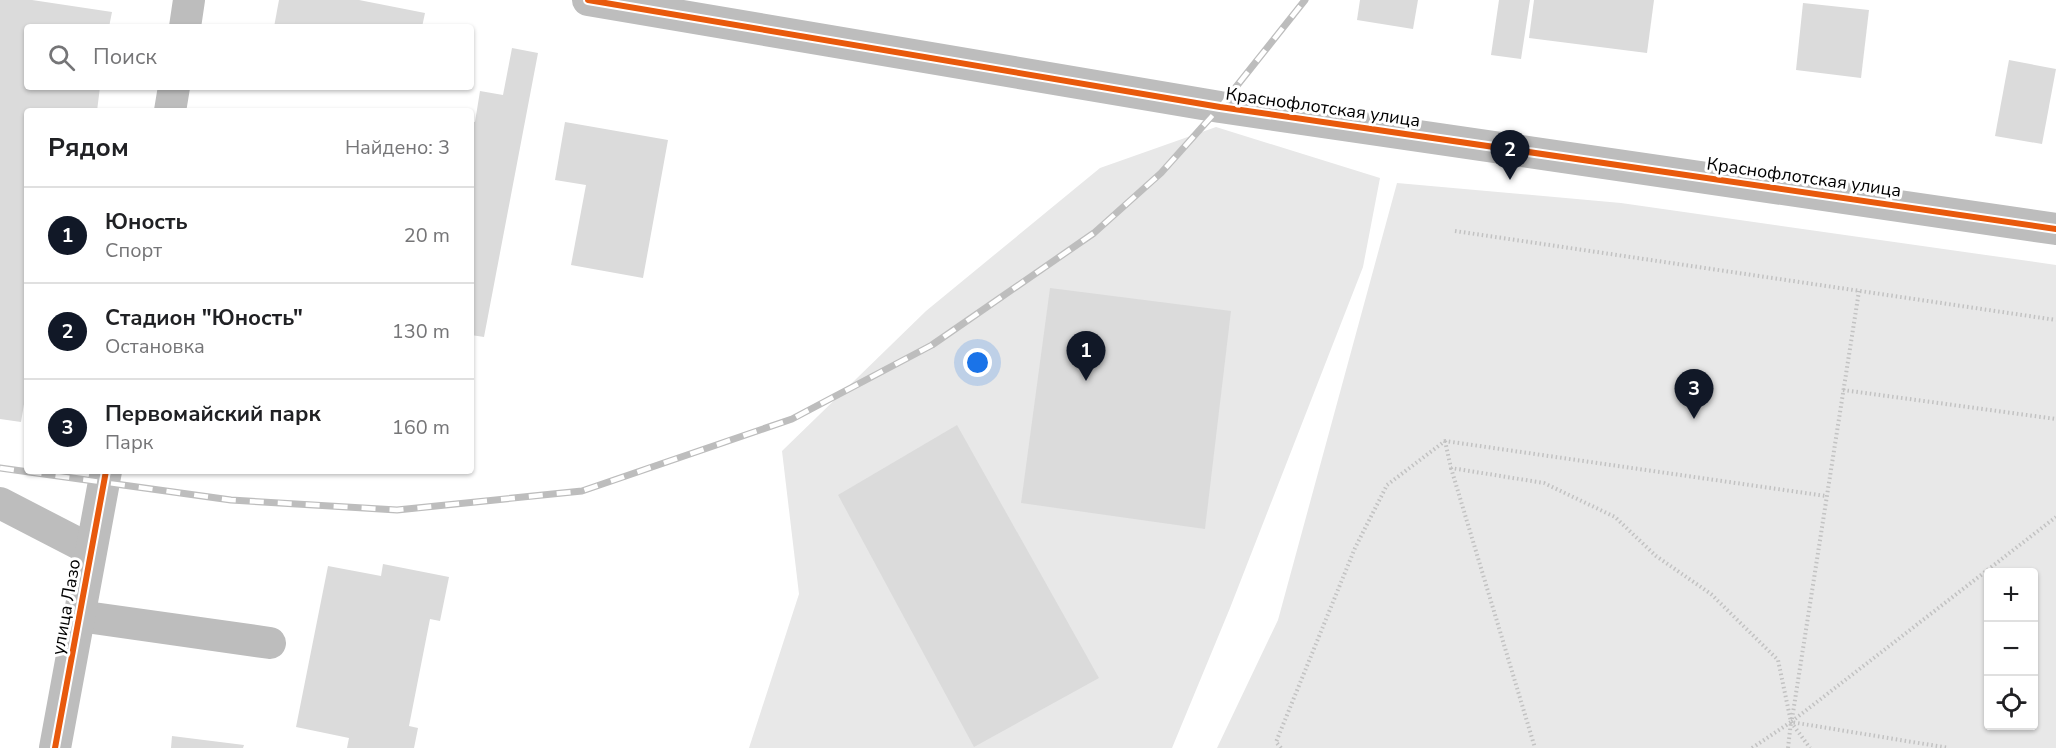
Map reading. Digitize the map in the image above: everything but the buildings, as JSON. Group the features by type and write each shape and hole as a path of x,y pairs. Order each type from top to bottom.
{"street":[{"path":"185,24 189,0"},
{"name":"Краснофлотская улица","path":"588,0 1220,107 2056,229"},
{"path":"170,108 174,90"},
{"name":"улица Лазо","path":"55,748 104,474"},
{"path":"0,503 91,550"},
{"path":"79,616 270,643"}],"path":[{"path":"1455,231 2056,320"},
{"path":"1788,748 1859,291"},
{"path":"1843,390 2056,419"},
{"path":"1281,748 1276,742 1355,548 1387,485 1445,441 1827,496"},
{"path":"1445,441 1451,468 1535,748"},
{"path":"1451,468 1544,483 1615,517 1656,556 1711,594 1778,660 1791,722 1810,748"},
{"path":"1752,748 1791,722 2056,517"},
{"path":"1791,722 1949,748"}],"shaded area":[{"path":"1216,127 1380,178 1363,267 1230,608 1172,748 749,748 799,594 782,451 926,311 1100,168"},
{"path":"1397,183 1621,203 2056,265 2056,748 1217,748 1278,620"}],"railway":[{"path":"43,474 231,500 397,510 582,491 792,419 932,345 1094,233 1161,173 1220,107 1305,0"},
{"path":"0,468 24,471"}],"cycle path":[{"path":"588,0 1220,107 2056,229"},
{"path":"55,748 105,474"}],"place":[{"name":"Стадион \"Юность\"","path":"1510,180"},
{"name":"Юность","path":"1086,381"},
{"name":"Первомайский парк","path":"1694,419"}]}
